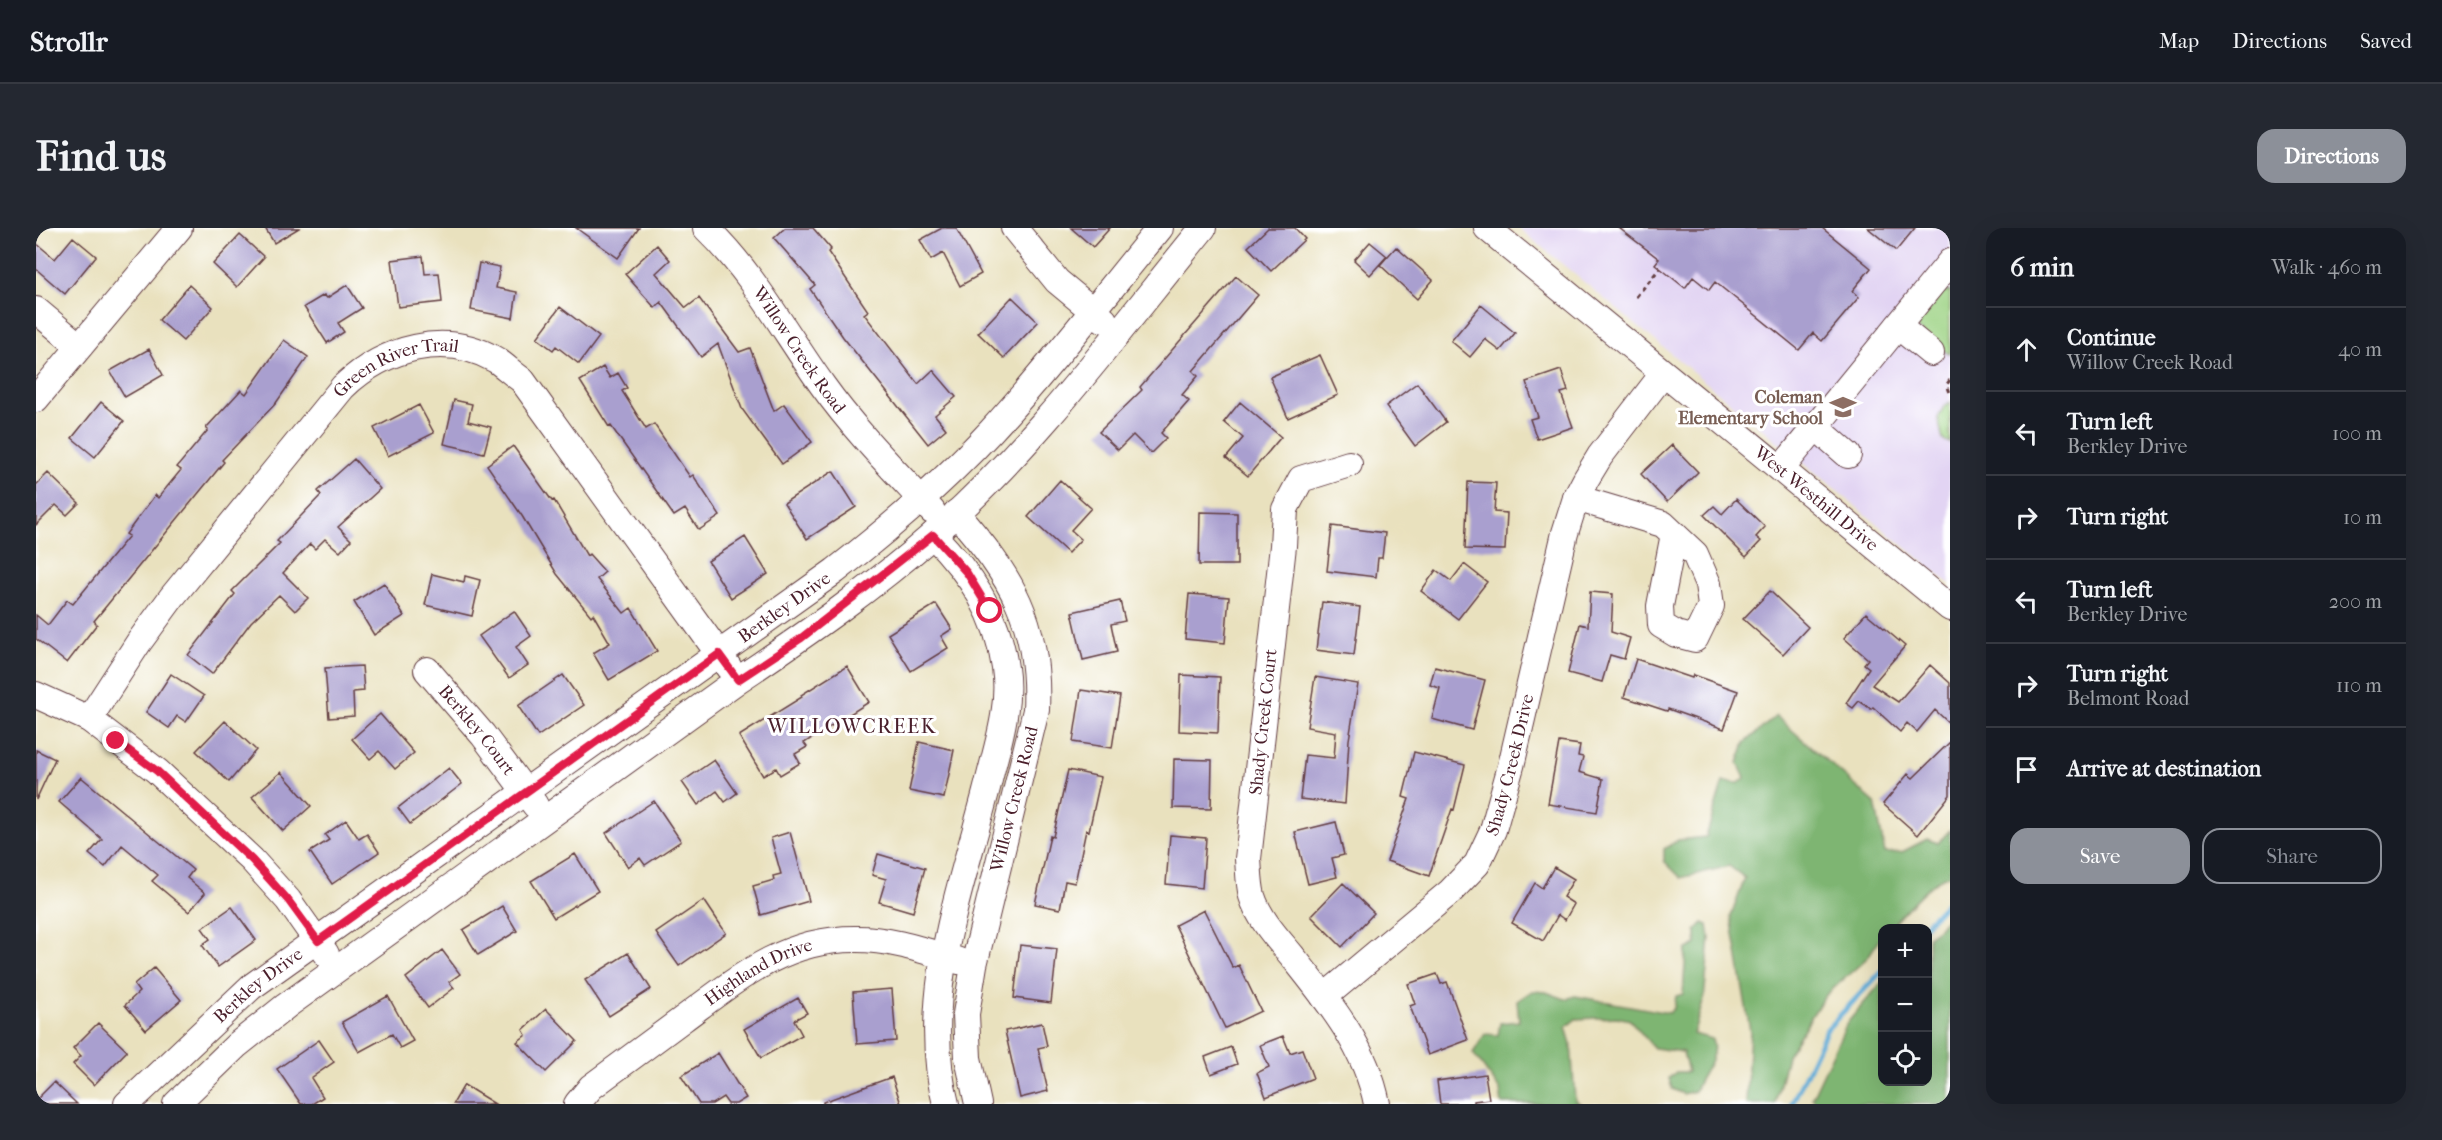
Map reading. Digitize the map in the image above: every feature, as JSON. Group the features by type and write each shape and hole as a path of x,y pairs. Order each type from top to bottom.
{"street":[{"path":"36,399 179,228"},
{"name":"Willow Creek Road","path":"706,228 749,276 824,387 921,500 945,524 993,556 1014,590 1028,633 1035,664 1036,710 974,965 966,1014 968,1058 978,1104"},
{"path":"1014,228 1057,280 1119,331"},
{"name":"Berkley Drive","path":"127,1104 251,987 835,571 921,500 990,432 1160,228"},
{"name":"Berkley Drive","path":"189,1100 237,1045 336,969 738,680 800,639 945,524 1015,454 1071,393 1203,228"},
{"name":"West Westhill Drive","path":"1489,229 1950,608"},
{"path":"1781,469 1950,262"},
{"path":"36,310 79,346"},
{"path":"1898,326 1931,353"},
{"name":"Green River Trail","path":"88,719 172,597 343,387 359,372 379,359 406,349 429,345 454,345 477,351 497,361 522,380 738,680"},
{"name":"Shady Creek Drive","path":"1324,997 1450,892 1477,864 1493,830 1565,532 1576,498 1600,456 1663,374"},
{"path":"1816,427 1848,455"},
{"name":"Shady Creek Court","path":"1324,997 1269,927 1252,897 1248,859 1282,558 1285,509 1301,479 1349,464"},
{"path":"1576,498 1668,529"},
{"name":"Willow Creek Road","path":"945,524 967,573 990,611 1002,648 1006,688 1002,728 944,956 936,1016 939,1079 946,1104"},
{"name":"Berkley Court","path":"427,670 483,735 545,820"},
{"path":"36,695 88,719 157,771 252,860 288,900 336,969"},
{"name":"Highland Drive","path":"577,1104 591,1087 750,969 782,954 819,942 856,939 893,942 974,965"},
{"path":"1324,997 1360,1050 1373,1083 1377,1104"},
{"path":"165,1067 189,1100"}],"path":[{"path":"1636,297 1660,268"},
{"path":"1950,380 1947,384 1950,393"}],"shaded area":[{"name":"Coleman Elementary School","path":"1521,228 1950,228 1950,584 1521,230"}],"green space":[{"path":"1950,291 1950,355 1915,327 1942,293"},
{"path":"1950,402 1950,443 1943,440 1938,418 1944,406"},
{"path":"1776,716 1875,803 1885,853 1902,852 1927,839 1938,843 1950,830 1950,875 1925,890 1893,924 1878,924 1878,941 1868,957 1823,998 1787,1056 1775,1104 1746,1104 1750,1031 1731,916 1745,878 1729,866 1681,878 1664,861 1664,849 1678,840 1706,837 1723,782 1739,783 1745,778 1738,763 1745,743"},
{"path":"1950,914 1950,1104 1817,1104 1812,1098 1847,1023 1878,987 1878,1086 1932,1086 1932,933"},
{"path":"1703,923 1708,925 1710,938 1704,999 1693,1034 1712,1039 1714,1046 1711,1059 1695,1091 1683,1094 1672,1089 1669,1078 1676,1072 1688,1072 1683,1052 1654,1048 1630,1020 1617,1017 1576,1019 1566,1027 1571,1044 1575,1100 1581,1104 1502,1104 1500,1090 1473,1053 1485,1034 1498,1035 1500,1023 1519,1021 1517,1001 1532,991 1546,992 1565,999 1575,996 1669,1013 1674,1008 1676,996 1683,994 1686,950 1696,944 1696,930"}],"building":[{"path":"265,228 299,228 274,243"},
{"path":"576,228 639,228 618,258"},
{"path":"785,228 813,228 831,249 828,252 868,311 864,314 918,384 933,370 956,397 935,415 946,429 928,444 843,337 810,289 815,285 774,238"},
{"path":"942,228 956,228 981,274 960,286 943,253 931,260 920,240"},
{"path":"1071,228 1110,228 1093,247"},
{"path":"1268,228 1295,228 1305,239 1271,271 1248,247"},
{"name":"Coleman Elementary School","path":"1619,228 1822,228 1871,268 1852,291 1859,297 1822,341 1813,333 1799,350 1715,282 1709,290 1693,277 1685,288 1655,264 1659,259"},
{"path":"1868,228 1915,228 1896,251"},
{"path":"240,235 264,257 237,287 213,264"},
{"path":"73,237 96,256 65,294 36,269 36,243 55,259"},
{"path":"1370,242 1387,256 1370,275 1354,260"},
{"path":"657,245 670,260 656,273 686,308 699,298 739,352 750,348 774,411 784,404 812,442 782,464 742,409 718,344 701,357 661,302 655,308 625,274"},
{"path":"1396,247 1433,280 1417,299 1380,265"},
{"path":"423,256 425,274 439,273 442,302 398,307 392,260"},
{"path":"479,263 500,267 496,288 517,292 513,318 471,310"},
{"path":"1236,276 1258,295 1193,371 1198,376 1182,395 1189,401 1161,433 1166,438 1151,453 1133,435 1118,450 1099,432 1142,390 1140,387"},
{"path":"189,285 213,307 183,341 159,320"},
{"path":"347,285 362,308 338,323 344,332 327,343 304,307 324,295 327,298"},
{"path":"1012,297 1038,322 1004,358 978,333"},
{"path":"1481,305 1515,333 1500,351 1485,339 1470,357 1451,341"},
{"path":"560,307 599,337 579,364 556,346 553,350 537,338"},
{"path":"284,340 308,357 276,403 222,460 224,462 94,621 97,624 67,663 36,639 36,615 48,625 67,600 73,604 129,536 126,534 155,495 158,498 181,470 177,467 208,430 206,428 241,390 246,394"},
{"path":"149,349 163,375 125,397 110,371"},
{"path":"1320,355 1338,395 1288,418 1270,377"},
{"path":"603,367 610,378 618,373 627,388 622,391 646,429 654,424 690,477 693,475 720,516 699,530 685,509 674,516 611,426 609,427 580,381"},
{"path":"1561,370 1568,391 1561,393 1573,427 1537,439 1530,419 1538,417 1526,382"},
{"path":"1417,383 1446,422 1415,446 1386,406"},
{"path":"454,400 472,404 468,421 491,427 484,453 444,444"},
{"path":"101,402 124,421 95,457 72,438"},
{"path":"1240,402 1281,437 1248,476 1226,458 1243,438 1224,422"},
{"path":"419,405 434,433 388,456 374,428"},
{"path":"1672,445 1698,472 1667,502 1641,474"},
{"path":"513,446 552,501 554,500 587,556 589,554 605,572 597,579 624,613 631,608 657,651 609,680 593,653 610,643 593,614 591,616 557,574 522,516 487,465"},
{"path":"354,459 380,489 338,527 351,540 340,552 325,539 315,549 310,544 283,573 308,598 295,611 279,595 251,622 212,674 188,655 235,594 232,591 280,543 277,541 321,495 318,491"},
{"path":"833,471 856,507 807,539 784,503"},
{"path":"48,473 79,503 67,515 56,505 36,525 36,485"},
{"path":"1060,480 1091,508 1071,530 1081,539 1068,553 1028,517"},
{"path":"1468,482 1496,483 1494,512 1507,513 1505,550 1465,549"},
{"path":"1736,499 1765,527 1756,537 1761,541 1746,557 1704,515 1714,506 1722,514"},
{"path":"1200,512 1237,513 1237,565 1199,565"},
{"path":"1332,526 1385,533 1382,558 1378,558 1376,577 1327,571"},
{"path":"745,537 768,574 731,598 708,561"},
{"path":"1464,564 1487,582 1458,619 1421,591 1436,570 1451,581"},
{"path":"432,574 464,582 465,576 480,580 472,616 425,605"},
{"path":"384,583 404,616 374,635 354,602"},
{"path":"1770,591 1808,627 1783,654 1743,619"},
{"path":"1590,592 1613,594 1611,632 1630,638 1624,659 1610,655 1602,682 1568,673 1580,624 1588,626"},
{"path":"1189,594 1229,597 1225,643 1185,639"},
{"path":"1120,601 1125,621 1111,624 1117,652 1083,660 1072,612"},
{"path":"1322,602 1360,607 1354,655 1316,650"},
{"path":"936,604 952,629 941,636 948,648 911,671 888,634"},
{"path":"514,611 531,636 516,647 528,665 509,678 479,636"},
{"path":"1866,613 1905,646 1872,685 1898,702 1930,665 1950,683 1950,724 1935,710 1917,732 1907,723 1900,732 1873,707 1871,709 1859,701 1853,708 1846,703 1869,668 1864,664 1868,659 1844,638"},
{"path":"1636,659 1738,691 1724,729 1668,709 1667,711 1624,697"},
{"path":"362,666 364,691 353,692 354,716 329,718 325,668"},
{"path":"847,666 869,702 804,743 807,747 795,754 800,763 780,775 776,768 763,776 739,736"},
{"path":"1435,667 1485,680 1472,730 1432,719 1440,688 1430,685"},
{"path":"171,674 204,696 186,722 177,716 169,728 146,712"},
{"path":"563,675 584,705 538,736 518,706"},
{"path":"1181,675 1220,677 1218,733 1179,731"},
{"path":"1315,677 1358,684 1349,740 1345,804 1300,799 1305,755 1334,758 1336,732 1307,727"},
{"path":"1081,690 1120,696 1112,748 1073,742"},
{"path":"380,714 414,753 395,769 379,751 370,759 352,739"},
{"path":"225,721 256,750 229,782 196,751"},
{"path":"919,742 954,750 944,798 909,791"},
{"path":"1559,742 1580,745 1578,756 1583,757 1579,772 1603,779 1597,812 1548,804"},
{"path":"1950,742 1950,795 1918,835 1883,804 1908,774 1913,778"},
{"path":"36,750 55,759 36,800"},
{"path":"1414,752 1465,765 1454,810 1452,809 1429,876 1387,861 1409,799 1403,797"},
{"path":"1174,759 1212,760 1211,809 1173,808"},
{"path":"714,760 737,793 725,802 717,791 698,805 682,782"},
{"path":"449,768 462,784 410,824 398,808"},
{"path":"1068,770 1101,777 1089,831 1086,830 1075,883 1065,881 1060,909 1035,904"},
{"path":"281,772 311,806 283,831 252,797"},
{"path":"81,777 193,870 187,878 205,893 189,912 152,881 158,875 122,845 105,867 89,854 102,839 59,802"},
{"path":"654,801 681,841 645,865 640,858 628,867 606,833"},
{"path":"346,820 359,839 367,834 379,852 332,884 310,852 329,840 325,835"},
{"path":"1336,822 1344,855 1332,858 1337,877 1308,884 1295,832"},
{"path":"790,832 809,901 761,915 753,886 774,880 773,876 781,874 771,838"},
{"path":"1170,835 1206,838 1202,888 1166,884"},
{"path":"575,854 598,891 554,918 531,881"},
{"path":"878,854 925,868 913,912 879,902 886,879 872,875"},
{"path":"1554,867 1574,879 1563,897 1574,904 1565,920 1558,915 1543,941 1512,923 1535,883 1542,888"},
{"path":"1343,883 1374,913 1342,947 1311,916"},
{"path":"704,900 726,933 679,966 656,933"},
{"path":"502,906 517,931 478,955 463,930"},
{"path":"232,907 256,940 218,967 202,945 210,939 202,928"},
{"path":"1204,910 1233,968 1239,965 1261,1011 1225,1028 1175,925"},
{"path":"1020,945 1057,949 1051,1003 1014,998"},
{"path":"442,950 460,974 449,982 454,988 428,1008 406,978"},
{"path":"628,953 651,989 609,1016 585,980"},
{"path":"154,968 181,1000 146,1030 125,1005 139,992 134,985"},
{"path":"1437,974 1441,984 1447,982 1468,1040 1428,1055 1410,1006 1415,1004 1408,984"},
{"path":"892,989 896,1041 857,1044 853,992"},
{"path":"388,996 413,1041 400,1048 392,1034 359,1052 342,1022"},
{"path":"798,998 807,1013 794,1020 802,1035 761,1058 744,1029"},
{"path":"546,1009 577,1041 546,1072 517,1042 526,1035 523,1030"},
{"path":"98,1023 127,1051 94,1085 73,1064 81,1056 73,1048"},
{"path":"1042,1023 1047,1046 1038,1048 1048,1091 1020,1098 1005,1031"},
{"path":"1283,1036 1290,1053 1302,1049 1313,1078 1266,1097 1257,1073 1269,1067 1260,1045"},
{"path":"319,1040 334,1062 311,1078 323,1097 312,1104 301,1104 277,1069"},
{"path":"1231,1047 1237,1064 1211,1074 1205,1057"},
{"path":"718,1053 746,1098 736,1104 728,1104 723,1097 712,1104 699,1104 681,1076"},
{"path":"1485,1074 1489,1099 1474,1101 1474,1104 1440,1104 1437,1081"},
{"path":"892,1077 901,1104 823,1104 823,1102"},
{"path":"54,1082 77,1104 36,1104 36,1100"},
{"path":"464,1085 495,1104 453,1104"}],"waterway":[{"path":"1926,924 1950,899"},
{"path":"1792,1104 1827,1029 1878,975"}],"place":[{"name":"Coleman Elementary School","path":"1843,407"}],"district":[{"name":"WILLOWCREEK","path":"852,726"}],"route":[{"path":"116,741 157,771 252,860 288,900 318,941 719,654 738,680 800,639 890,571 933,535 967,573 990,611"}]}
